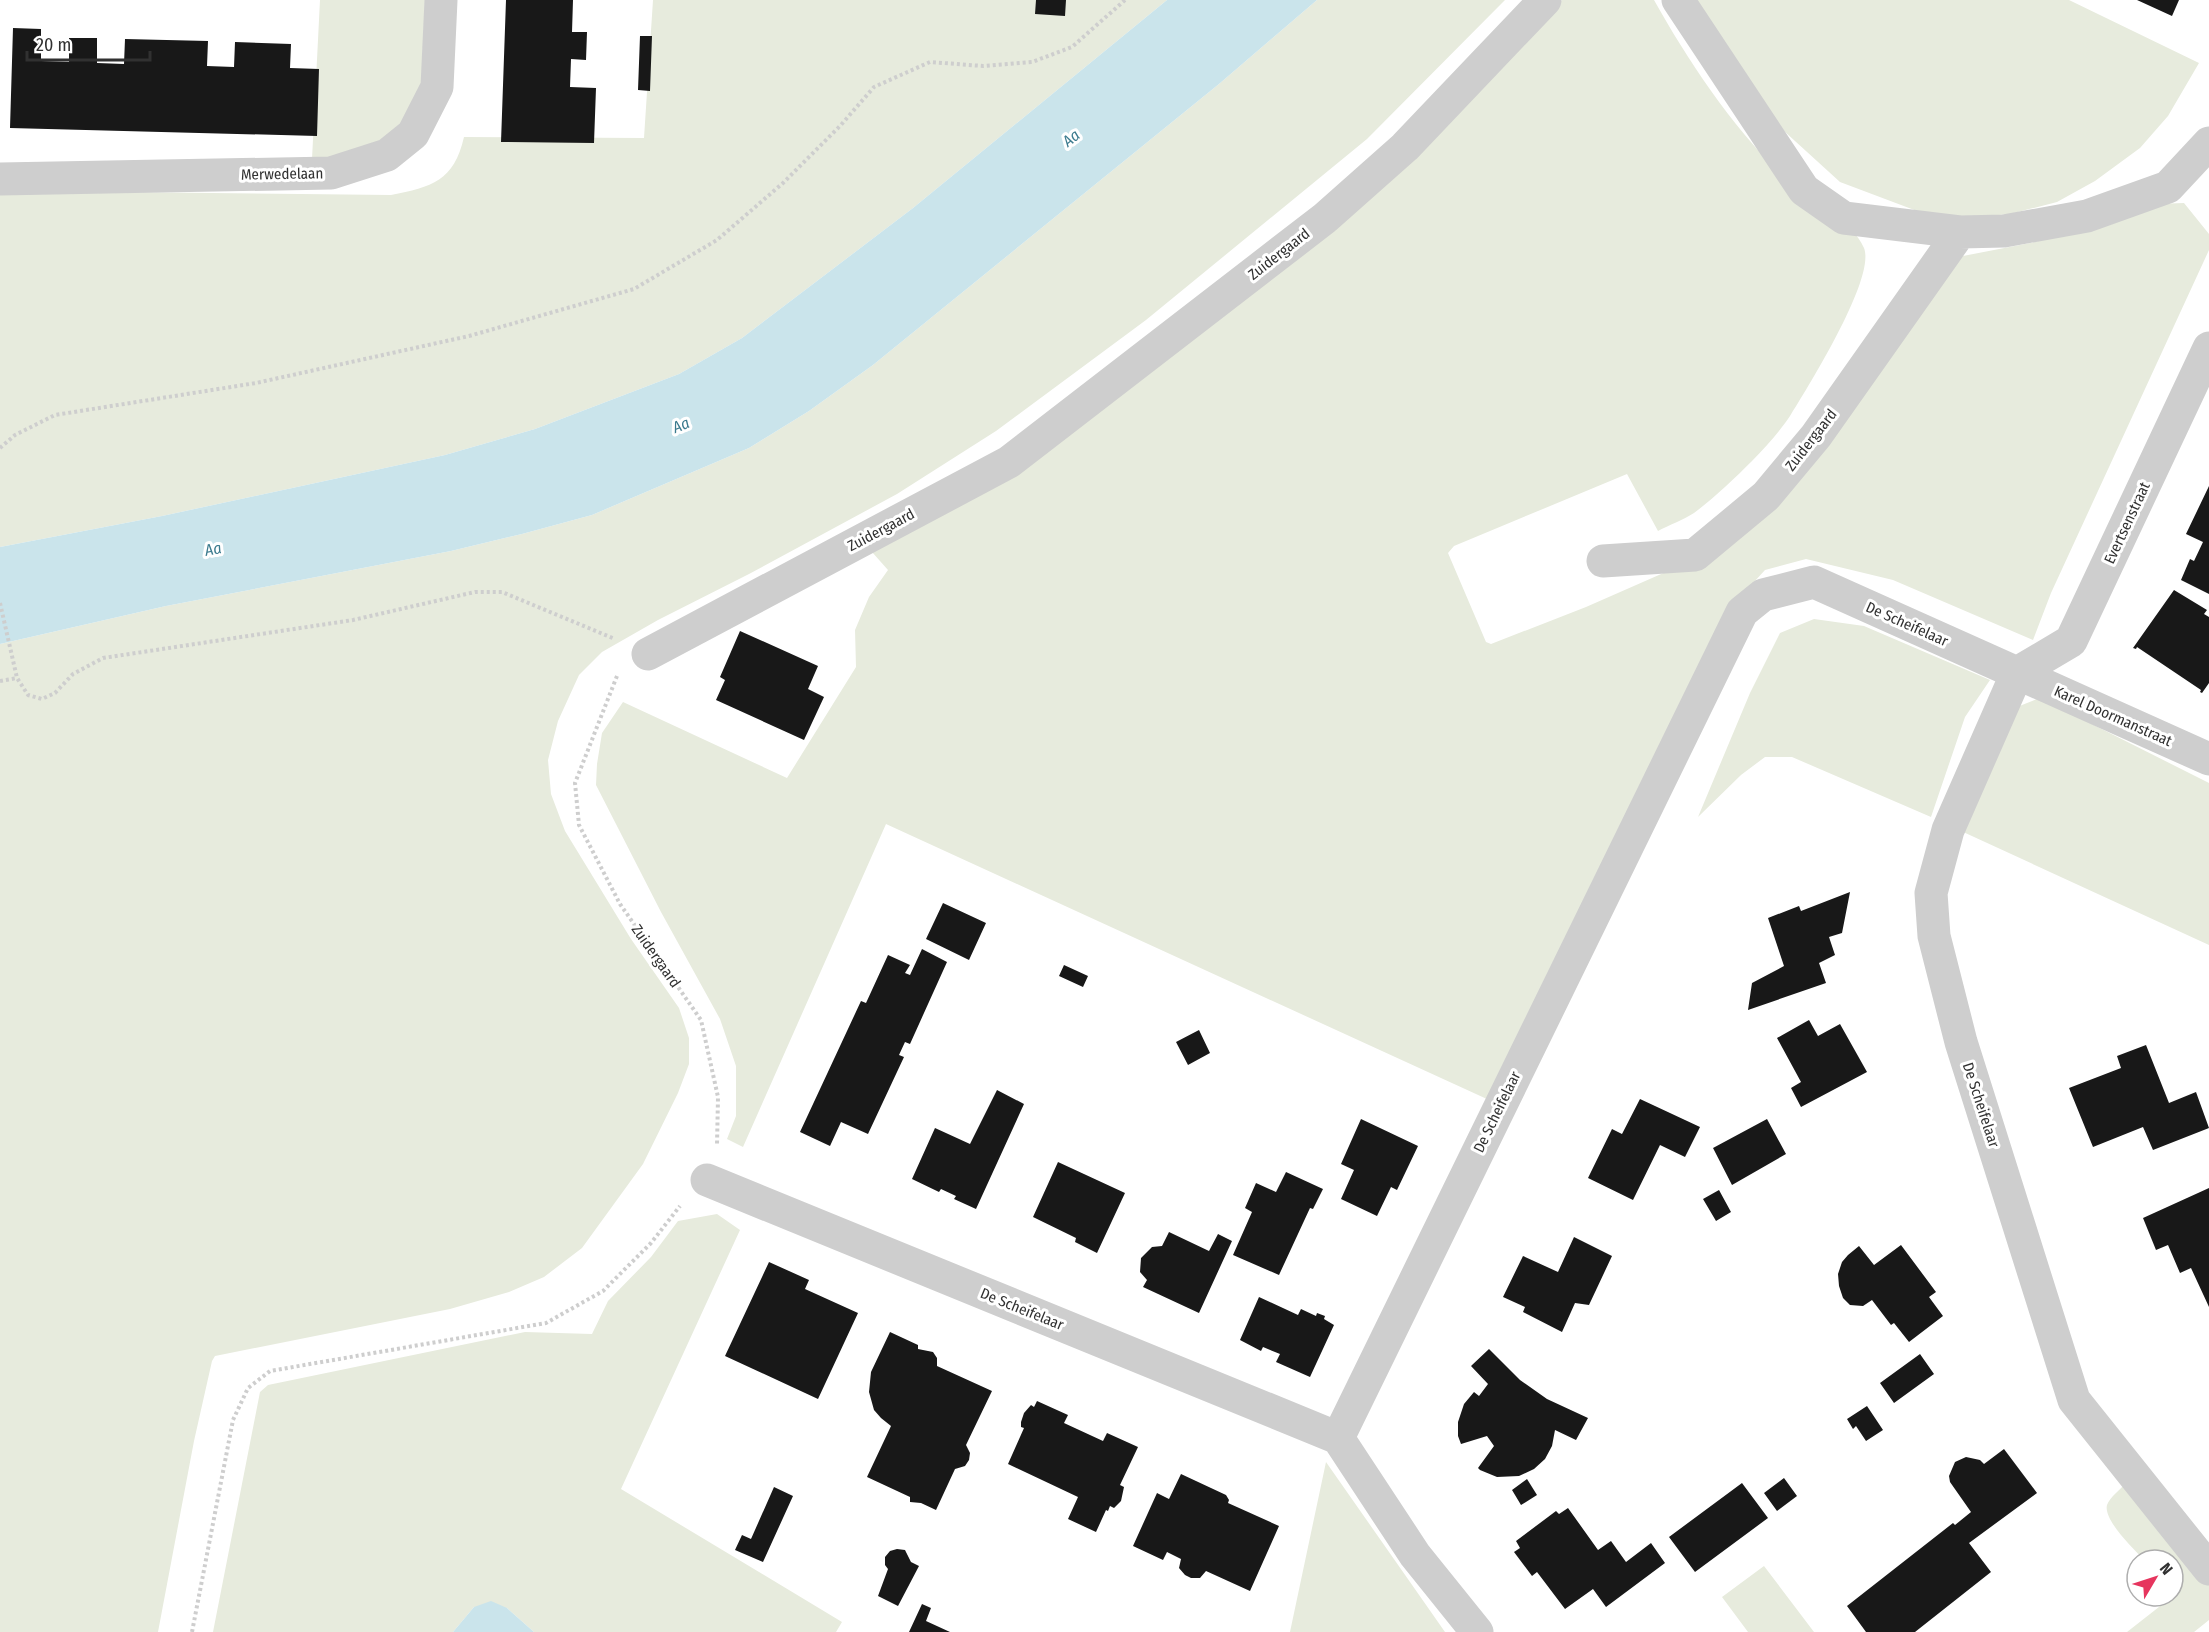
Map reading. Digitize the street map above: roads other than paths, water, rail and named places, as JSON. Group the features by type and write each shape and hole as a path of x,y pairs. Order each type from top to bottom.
{"street":[{"name":"Merwedelaan","path":"0,179 331,173 387,155 413,134 437,87 441,0"},
{"name":"Zuidergaard","path":"648,654 1009,462 1325,219 1405,147 1545,0"},
{"path":"1678,0 1804,190 1844,218 1960,232 2004,231 2087,216 2168,187 2209,144"},
{"name":"Zuidergaard","path":"1603,561 1695,555 1766,496 1816,436 1960,232"},
{"name":"Evertsenstraat","path":"2017,673 2071,640 2209,348"},
{"name":"De Scheifelaar","path":"707,1180 1338,1438 1742,612 1763,595 1814,582 2017,673 1948,830 1931,893 1934,936 1961,1042 2074,1400 2209,1569"},
{"name":"Karel Doormanstraat","path":"2017,673 2209,759"},
{"path":"1338,1438 1415,1556 1477,1632"}],"water":[{"name":"Aa","path":"1167,0 1317,0 1219,84 873,365 809,411 749,448 592,515 522,534 451,551 166,606 0,644 0,547 162,516 445,455 535,429 679,374 742,338 913,208"},
{"path":"491,1601 507,1608 534,1632 453,1632 474,1607"}]}
